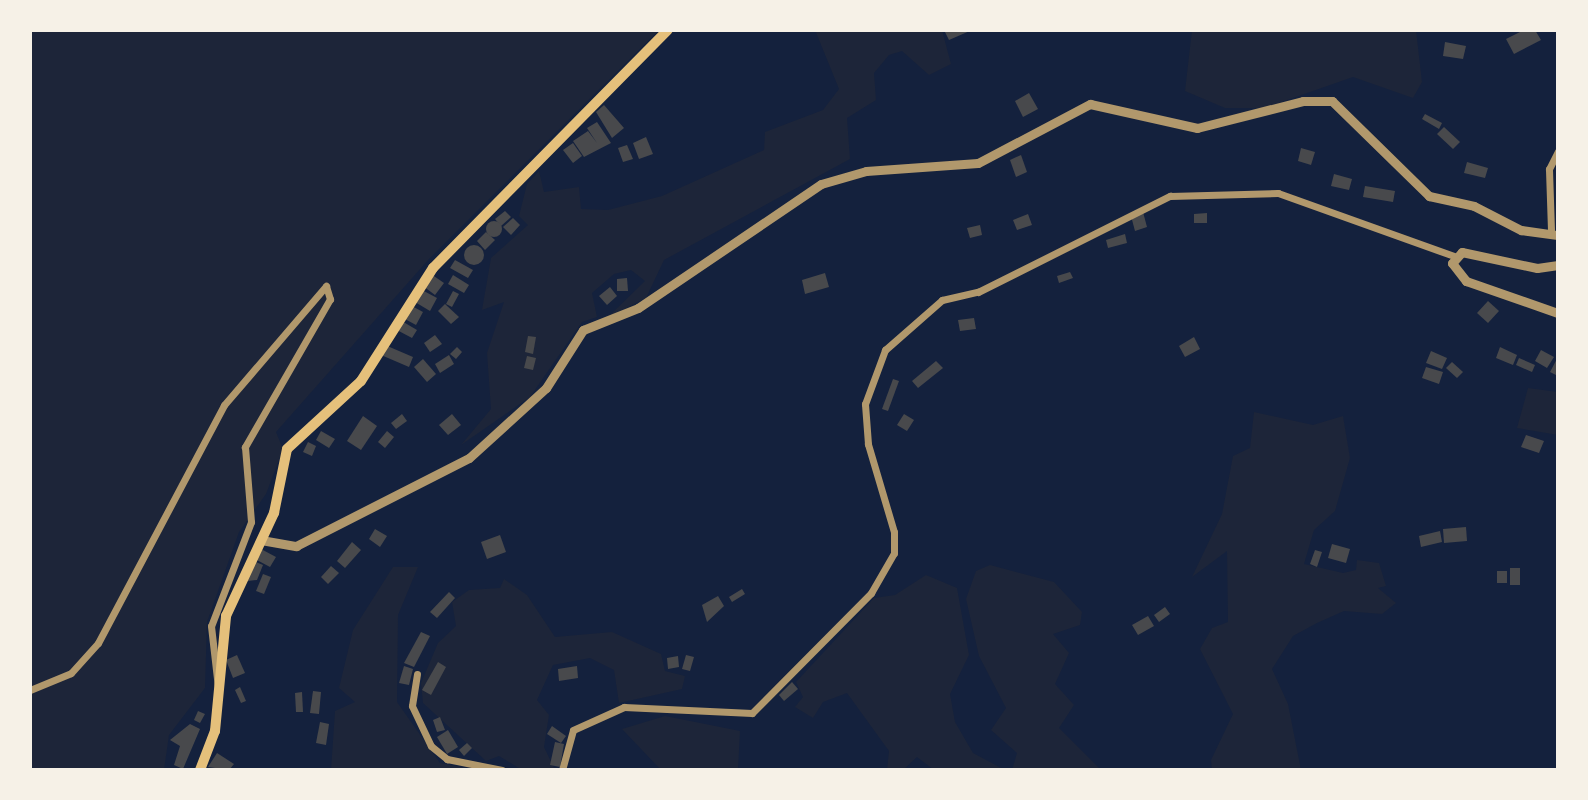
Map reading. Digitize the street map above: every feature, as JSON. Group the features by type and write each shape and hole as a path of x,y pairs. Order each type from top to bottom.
{"main road":[{"path":"200,770 215,731 226,616 261,540 295,439 361,381 433,268 668,30"}],"street":[{"path":"261,540 296,546 469,458 546,388 583,330 638,308 821,184 866,171 978,163 1090,104 1197,128 1332,101 1429,196 1474,206 1521,230 1554,232 1549,169 1558,151"},
{"path":"562,770 573,730 624,707 752,713 871,593 894,553 894,532 868,444 865,404 885,350 942,300 978,292 1170,196 1278,193 1454,256 1558,265"},
{"path":"1454,256 1454,271 1466,281 1558,313"},
{"path":"30,690 71,673 98,643 224,405 326,286 330,299 245,447 251,522 210,636 219,689"},
{"path":"417,674 412,706 431,746 447,759 502,770"}],"shaded area":[{"path":"30,30 659,30 429,259 276,432 283,449 266,494 239,532 207,622 205,688 169,735 164,770 30,770"},
{"path":"815,30 942,30 951,64 929,75 902,51 889,55 874,73 876,100 847,118 850,159 664,260 646,298 607,318 645,281 631,270 614,274 592,293 597,317 582,322 530,397 461,445 491,409 487,353 504,302 482,310 491,258 528,225 519,216 527,184 539,171 544,192 579,187 581,209 608,210 662,196 764,150 765,132 823,110 839,89"},
{"path":"1192,30 1416,30 1422,82 1413,98 1353,77 1264,108 1225,108 1185,91"},
{"path":"1528,388 1558,392 1558,435 1517,428"},
{"path":"1254,412 1313,425 1343,416 1350,458 1335,511 1314,530 1304,564 1343,573 1356,570 1357,560 1379,563 1386,586 1378,588 1396,603 1382,614 1344,611 1317,623 1293,636 1272,669 1288,704 1301,770 1212,770 1211,760 1233,714 1200,649 1212,628 1228,622 1227,551 1192,577 1222,514 1233,456 1250,448"},
{"path":"990,565 1054,582 1082,612 1080,625 1053,634 1069,653 1055,684 1074,705 1059,728 1101,770 1012,770 1017,753 991,730 1006,708 979,656 966,599 976,571"},
{"path":"393,567 418,567 398,615 397,702 440,763 475,770 331,770 335,711 355,702 339,688 353,630"},
{"path":"926,575 957,588 969,655 950,694 955,722 973,753 1005,770 934,770 917,757 903,770 887,770 889,751 847,693 823,702 813,718 795,707 803,697 796,682 874,598 895,595"},
{"path":"504,579 527,595 555,637 612,632 661,654 665,671 685,676 682,689 619,703 614,670 590,658 553,665 537,700 549,715 544,747 555,770 522,770 499,756 486,761 423,703 421,683 438,643 456,626 452,602 469,590 500,588"},
{"path":"665,716 740,731 738,770 661,770 622,729"}],"building":[{"path":"944,30 972,30 949,40"},
{"path":"1524,30 1535,30 1541,40 1514,54 1506,39"},
{"path":"1445,42 1466,46 1463,59 1443,56"},
{"path":"1029,93 1038,109 1023,117 1015,101"},
{"path":"604,105 624,128 612,138 596,112"},
{"path":"1425,114 1442,123 1439,129 1422,119"},
{"path":"597,122 611,143 584,157 573,141 588,131 597,143 587,128"},
{"path":"1444,127 1460,142 1453,149 1437,134"},
{"path":"646,137 653,154 639,159 633,143"},
{"path":"573,143 582,156 573,163 563,150"},
{"path":"627,145 633,159 623,162 618,148"},
{"path":"1301,148 1315,152 1311,165 1298,161"},
{"path":"1021,155 1027,172 1016,177 1010,160"},
{"path":"1467,162 1488,168 1485,178 1464,173"},
{"path":"1334,174 1352,179 1349,190 1331,186"},
{"path":"1365,186 1395,191 1393,202 1363,197"},
{"path":"505,211 511,217 501,226 495,219"},
{"path":"1143,212 1147,227 1135,231 1131,216"},
{"path":"1207,213 1207,223 1194,223 1194,214"},
{"path":"1028,214 1032,225 1017,230 1013,220"},
{"path":"513,218 520,225 511,235 503,227"},
{"path":"491,221 497,221 502,229 500,235 491,237 486,232 486,226"},
{"path":"980,225 982,235 970,238 967,228"},
{"path":"486,232 495,240 485,250 477,241"},
{"path":"1125,234 1127,243 1108,248 1106,240"},
{"path":"470,245 478,245 484,255 478,265 470,265 464,259 464,251"},
{"path":"455,260 473,270 468,278 450,268"},
{"path":"1070,272 1073,278 1059,283 1057,276"},
{"path":"825,273 829,287 805,294 802,280"},
{"path":"431,274 444,283 435,295 423,286"},
{"path":"453,275 469,285 464,293 448,284"},
{"path":"627,278 628,291 617,291 617,279"},
{"path":"610,287 617,296 607,305 599,296"},
{"path":"422,290 437,298 430,311 415,302"},
{"path":"453,291 459,294 452,307 446,304"},
{"path":"1488,301 1499,311 1488,323 1477,313"},
{"path":"445,304 459,317 451,324 438,311"},
{"path":"410,305 423,312 416,325 403,318"},
{"path":"974,318 976,329 960,331 958,320"},
{"path":"400,320 417,330 412,338 395,329"},
{"path":"435,335 442,344 430,352 424,343"},
{"path":"528,336 536,337 533,354 525,352"},
{"path":"1194,337 1200,349 1185,357 1179,346"},
{"path":"385,345 413,357 409,367 381,355"},
{"path":"457,347 462,352 456,359 450,354"},
{"path":"1500,347 1517,355 1513,365 1496,358"},
{"path":"1541,350 1554,357 1547,368 1535,361"},
{"path":"1431,351 1447,358 1442,369 1426,363"},
{"path":"449,355 454,364 440,373 435,364"},
{"path":"527,356 536,358 533,370 524,368"},
{"path":"1558,357 1558,376 1550,372"},
{"path":"1519,358 1535,365 1532,372 1516,365"},
{"path":"423,359 436,374 427,382 414,367"},
{"path":"936,361 943,368 918,388 912,381"},
{"path":"1452,362 1463,372 1457,378 1446,368"},
{"path":"1426,367 1443,372 1439,384 1422,378"},
{"path":"893,379 899,381 888,411 882,409"},
{"path":"402,414 407,421 396,429 391,423"},
{"path":"452,414 461,425 448,435 439,425"},
{"path":"904,414 914,420 907,431 897,425"},
{"path":"363,416 377,426 361,450 347,441"},
{"path":"321,431 335,439 329,448 316,440"},
{"path":"387,431 394,437 385,448 378,442"},
{"path":"1526,435 1544,441 1539,453 1521,447"},
{"path":"308,442 316,446 312,456 303,452"},
{"path":"1466,527 1467,541 1444,543 1443,529"},
{"path":"375,529 387,536 380,547 369,539"},
{"path":"1440,531 1442,542 1421,547 1419,536"},
{"path":"500,535 506,552 487,559 481,542"},
{"path":"352,542 361,550 345,568 337,561"},
{"path":"1332,544 1350,549 1346,563 1328,558"},
{"path":"261,549 276,557 270,567 255,559"},
{"path":"1315,550 1322,552 1317,567 1310,564"},
{"path":"249,559 263,565 257,580 248,581"},
{"path":"331,566 339,573 328,584 321,577"},
{"path":"1510,568 1520,568 1520,585 1510,585"},
{"path":"1497,571 1507,571 1507,583 1497,583"},
{"path":"263,574 271,577 264,594 256,591"},
{"path":"742,589 745,594 732,602 729,597"},
{"path":"449,592 455,598 437,618 430,612"},
{"path":"718,596 724,606 707,622 702,605"},
{"path":"1165,607 1170,614 1159,622 1154,615"},
{"path":"1148,616 1154,626 1138,635 1132,625"},
{"path":"421,632 430,636 414,667 404,663"},
{"path":"237,655 245,673 233,678 226,660"},
{"path":"686,655 694,657 690,671 682,669"},
{"path":"678,656 679,667 668,669 667,658"},
{"path":"438,662 446,667 431,695 422,690"},
{"path":"404,666 413,669 409,685 399,683"},
{"path":"577,666 578,678 559,681 558,669"},
{"path":"792,682 798,689 784,701 779,695"},
{"path":"240,687 246,701 241,703 235,690"},
{"path":"313,691 321,692 319,714 310,713"},
{"path":"302,692 303,712 296,712 295,693"},
{"path":"198,711 205,714 200,723 194,720"},
{"path":"440,717 445,730 437,732 433,720"},
{"path":"320,722 329,724 326,745 316,743"},
{"path":"190,724 200,729 183,769 174,765 180,746 170,740"},
{"path":"552,726 566,736 561,743 547,734"},
{"path":"448,730 458,747 447,754 437,737"},
{"path":"555,742 564,744 560,767 550,765"},
{"path":"467,743 472,748 464,756 459,750"},
{"path":"217,753 234,764 229,770 208,767"}]}
